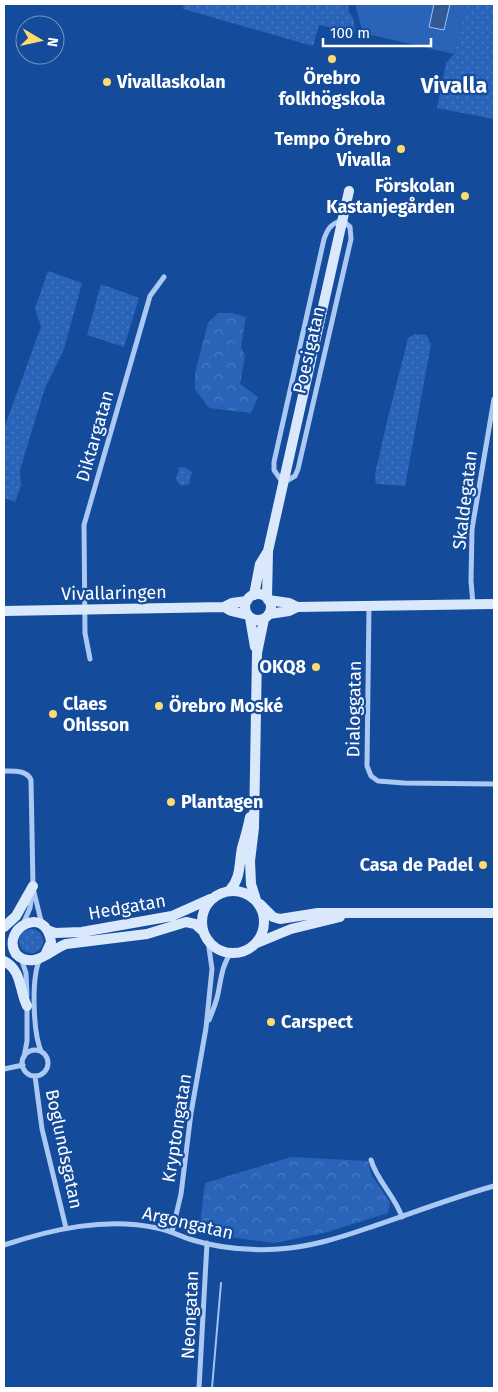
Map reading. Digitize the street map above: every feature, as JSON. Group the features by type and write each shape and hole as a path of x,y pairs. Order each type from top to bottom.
{"main road":[{"name":"Poesigatan","path":"268,599 266,577 269,564 268,551 349,190"},
{"name":"Poesigatan","path":"250,598 260,564 268,551"},
{"path":"257,653 245,607 250,598 260,594 268,599 289,603 297,607 494,604"},
{"name":"Vivallaringen","path":"4,611 224,607 250,598"},
{"path":"256,943 262,935 265,926 264,917 251,884 250,861 254,828 257,653 266,617 271,606 268,599"},
{"name":"Vivallaringen","path":"224,607 249,617"},
{"path":"249,617 258,620 290,611 297,607"},
{"path":"230,890 235,885 238,877 242,850 253,804"},
{"path":"4,927 16,916 33,886"},
{"path":"358,913 291,929 256,943 248,949 231,953 221,951 208,940 203,931 202,918 205,908 211,899 219,893 230,890 243,892 258,902 273,918 280,919 318,913 358,913 494,913"},
{"name":"Hedgatan","path":"45,928 55,933 74,932 152,920 172,916 211,899"},
{"path":"33,922 45,928 51,942 43,957 31,961 13,953 9,934 23,924 33,922"},
{"name":"Hedgatan","path":"43,957 66,944 147,934 186,922 195,924 203,931"},
{"path":"4,961 16,972 22,985 23,998 27,1006"}],"street":[{"name":"Diktargatan","path":"90,659 85,633 84,525 150,296 164,277"},
{"name":"Skaldegatan","path":"473,605 471,581 472,529 494,399"},
{"name":"Dialoggatan","path":"369,606 367,766 371,776 378,781 404,783 494,784"},
{"path":"4,771 24,773 30,776 32,780 33,886 30,908 23,924"},
{"path":"33,886 45,928"},
{"name":"Kryptongatan","path":"172,1232 181,1194 191,1113 206,1028 212,969 208,940"},
{"path":"13,953 26,973 27,1041 23,1065 25,1071 35,1076 43,1073 47,1066 46,1057 41,1051 36,1030 34,985 36,966 43,957"},
{"name":"Kryptongatan","path":"206,1028 216,1001 222,969 231,953"},
{"path":"24,1057 32,1050 41,1051"},
{"path":"4,1069 23,1065"},
{"name":"Boglundsgatan","path":"35,1076 42,1129 66,1228"},
{"path":"372,1160 375,1172 399,1207 402,1217"},
{"name":"Argongatan","path":"4,1245 66,1228 86,1225 129,1224 158,1228 207,1244 233,1248 262,1250 297,1247 336,1239 468,1193 494,1186"},
{"name":"Neongatan","path":"199,1388 207,1244"}],"green space":[{"path":"184,4 349,4 348,10 354,20 355,33 319,25 313,46 183,9"},
{"path":"355,4 465,4 454,54 363,33"},
{"path":"465,4 494,4 494,119 437,108 446,63 454,54"},
{"path":"48,271 82,283 64,349 45,388 20,470 21,485 15,502 4,498 4,428 41,327 35,308"},
{"path":"101,284 139,298 124,347 87,335"},
{"path":"218,313 232,313 246,317 241,347 245,356 240,384 258,397 251,413 209,408 195,389 195,373 208,323"},
{"path":"415,334 426,335 431,344 405,486 376,484 376,468 408,338"},
{"path":"179,467 186,468 192,472 189,484 181,486 176,480"},
{"path":"31,929 40,932 43,941 40,950 31,953 22,950 19,941 22,932"},
{"path":"291,1157 368,1161 371,1174 390,1202 388,1213 324,1233 274,1243 199,1233 205,1183"}],"shaded area":[{"path":"434,4 450,4 444,30 429,27"}],"waterway":[{"path":"212,1388 221,1283"}],"place":[{"name":"Örebro folkhögskola","path":"332,59"},
{"name":"Vivallaskolan","path":"107,82"},
{"name":"Tempo Örebro Vivalla","path":"401,149"},
{"name":"Förskolan Kastanjegården","path":"465,196"},
{"name":"OKQ8","path":"316,667"},
{"name":"Örebro Moské","path":"159,706"},
{"name":"Claes Ohlsson","path":"53,714"},
{"name":"Plantagen","path":"171,802"},
{"name":"Casa de Padel","path":"483,865"},
{"name":"Carspect","path":"271,1022"}],"district":[{"name":"Vivalla","path":"454,85"}]}
